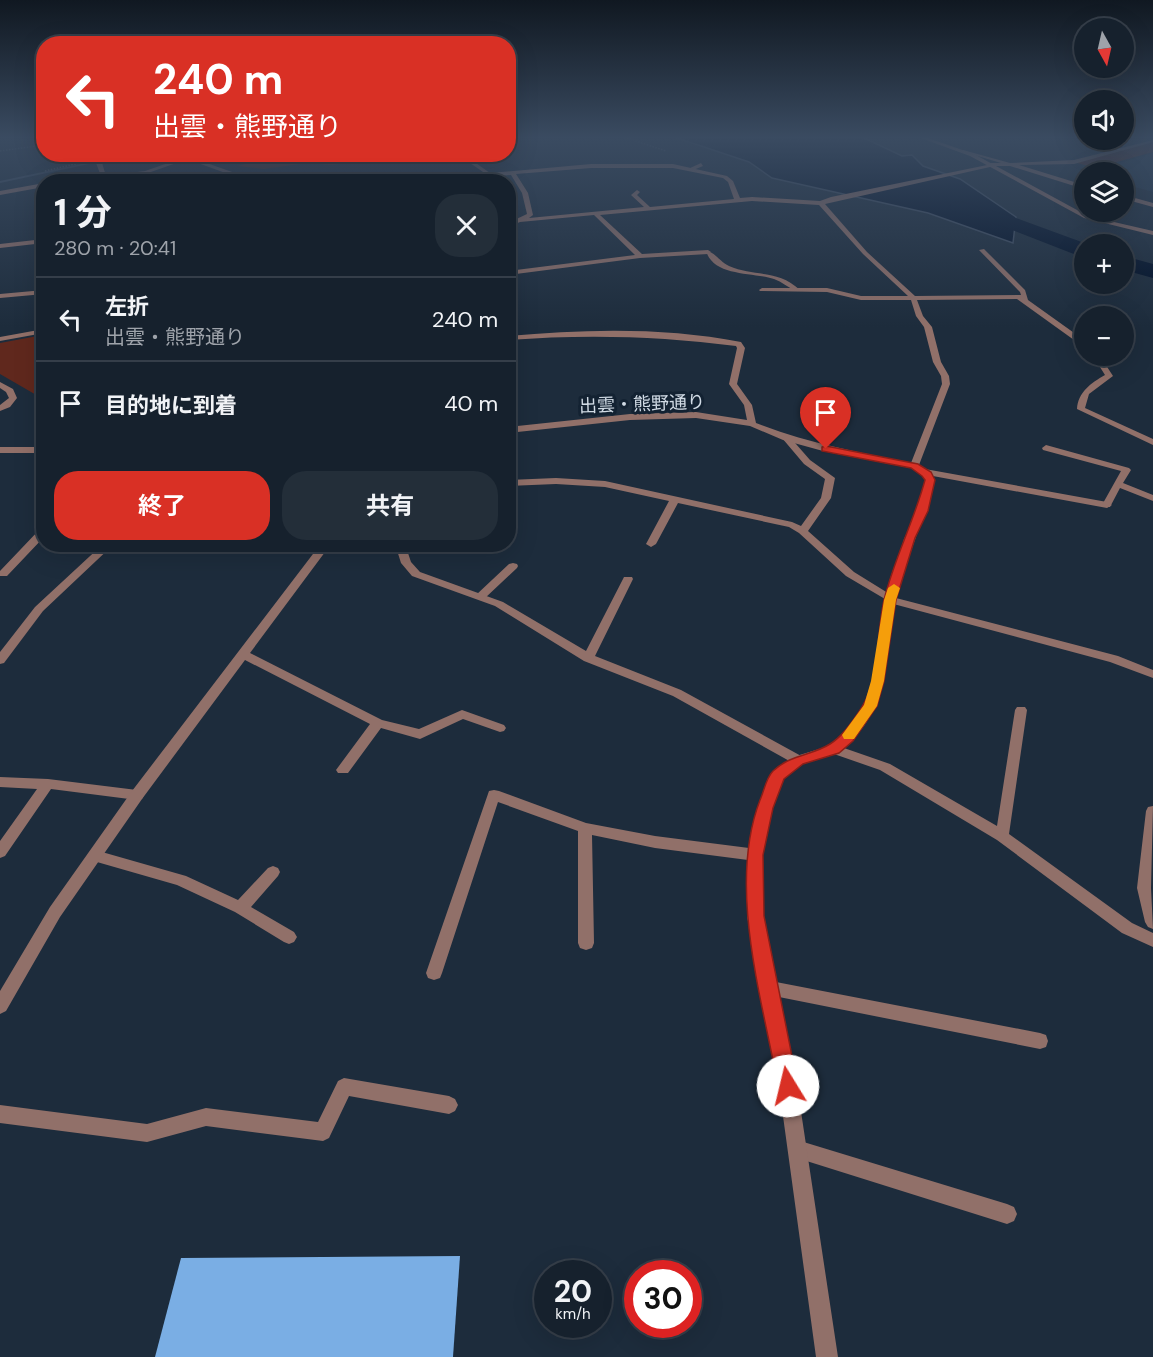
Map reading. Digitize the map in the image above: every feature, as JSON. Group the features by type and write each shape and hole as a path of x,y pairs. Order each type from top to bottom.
{"street":[{"path":"516,222 530,215 529,200"},
{"path":"640,200 648,208"},
{"path":"521,220 747,200"},
{"path":"784,200 821,203 830,200"},
{"path":"1055,200 1086,217 1153,233"},
{"path":"1136,200 1153,205"},
{"path":"821,203 865,253 913,297 920,316 928,327 937,362 945,376 946,384 914,466"},
{"path":"595,213 640,256"},
{"path":"0,246 36,242"},
{"path":"982,250 1023,291 1025,299"},
{"path":"516,272 640,256 708,252 726,267 741,273 776,276 784,279 797,290"},
{"path":"762,290 827,290 861,298 1012,296 1025,299 1042,315 1074,336"},
{"path":"0,296 36,293"},
{"path":"0,339 36,332"},
{"path":"516,338 601,334 690,337 738,344 741,348 733,384 748,405 752,424"},
{"path":"1103,366 1109,376 1090,388 1081,404 1081,409 1153,442"},
{"path":"0,384 10,391 13,398 8,405 0,408"},
{"name":"出雲・熊野通り","path":"516,429 604,419 676,415 721,418 752,424 786,438 850,455 914,466 925,472 1107,505 1118,484"},
{"path":"786,438 807,462 830,478 826,498 803,531"},
{"path":"1046,448 1126,470 1118,484 1153,498"},
{"path":"0,450 36,450"},
{"path":"827,1357 785,1065 755,916 755,855 765,808 777,776 798,760 834,749 848,737 870,706 878,681 891,599 909,538 928,493 930,480 925,472"},
{"path":"516,483 556,481 605,484 792,525 803,531 835,563 891,599 1114,659 1153,674"},
{"path":"651,544 675,500"},
{"path":"3,574 36,539"},
{"path":"0,660 39,609 100,552"},
{"path":"0,1006 55,912 137,795 321,552"},
{"path":"403,552 406,563 416,574 499,604 588,658 677,693 798,760"},
{"path":"480,597 513,566"},
{"path":"588,658 628,579"},
{"path":"244,655 378,723 420,734 462,714 500,728"},
{"path":"1002,837 1021,710"},
{"path":"344,770 378,723"},
{"path":"834,749 885,767 1002,837 1126,928 1153,940"},
{"path":"0,782 48,784 137,795"},
{"path":"0,852 48,784"},
{"path":"434,974 494,795 585,828 655,842 755,855"},
{"path":"1153,811 1144,888 1153,922"},
{"path":"585,828 586,943"},
{"path":"95,856 182,880 240,908 289,937"},
{"path":"240,908 273,872"},
{"path":"771,988 1040,1041"},
{"path":"0,1114 147,1133 206,1117 323,1132 344,1087 449,1105"},
{"path":"797,1149 1007,1214"}],"shaded area":[{"path":"872,200 991,200 1016,217 1013,243 928,213"},
{"path":"36,336 36,395 0,374 0,343"}],"building":[{"path":"460,1256 453,1357 155,1357 181,1258"}],"waterway":[{"path":"959,207 1009,222 1074,247"},
{"path":"1134,266 1153,271"}],"slow traffic":[{"path":"849,735 870,706 878,681 890,600 894,588"}],"route":[{"path":"788,1086 771,988 755,916 755,855 765,808 777,776 798,760 834,749 848,737 870,706 878,681 890,600 909,538 922,511 930,480 927,474 914,466 826,449"}]}
